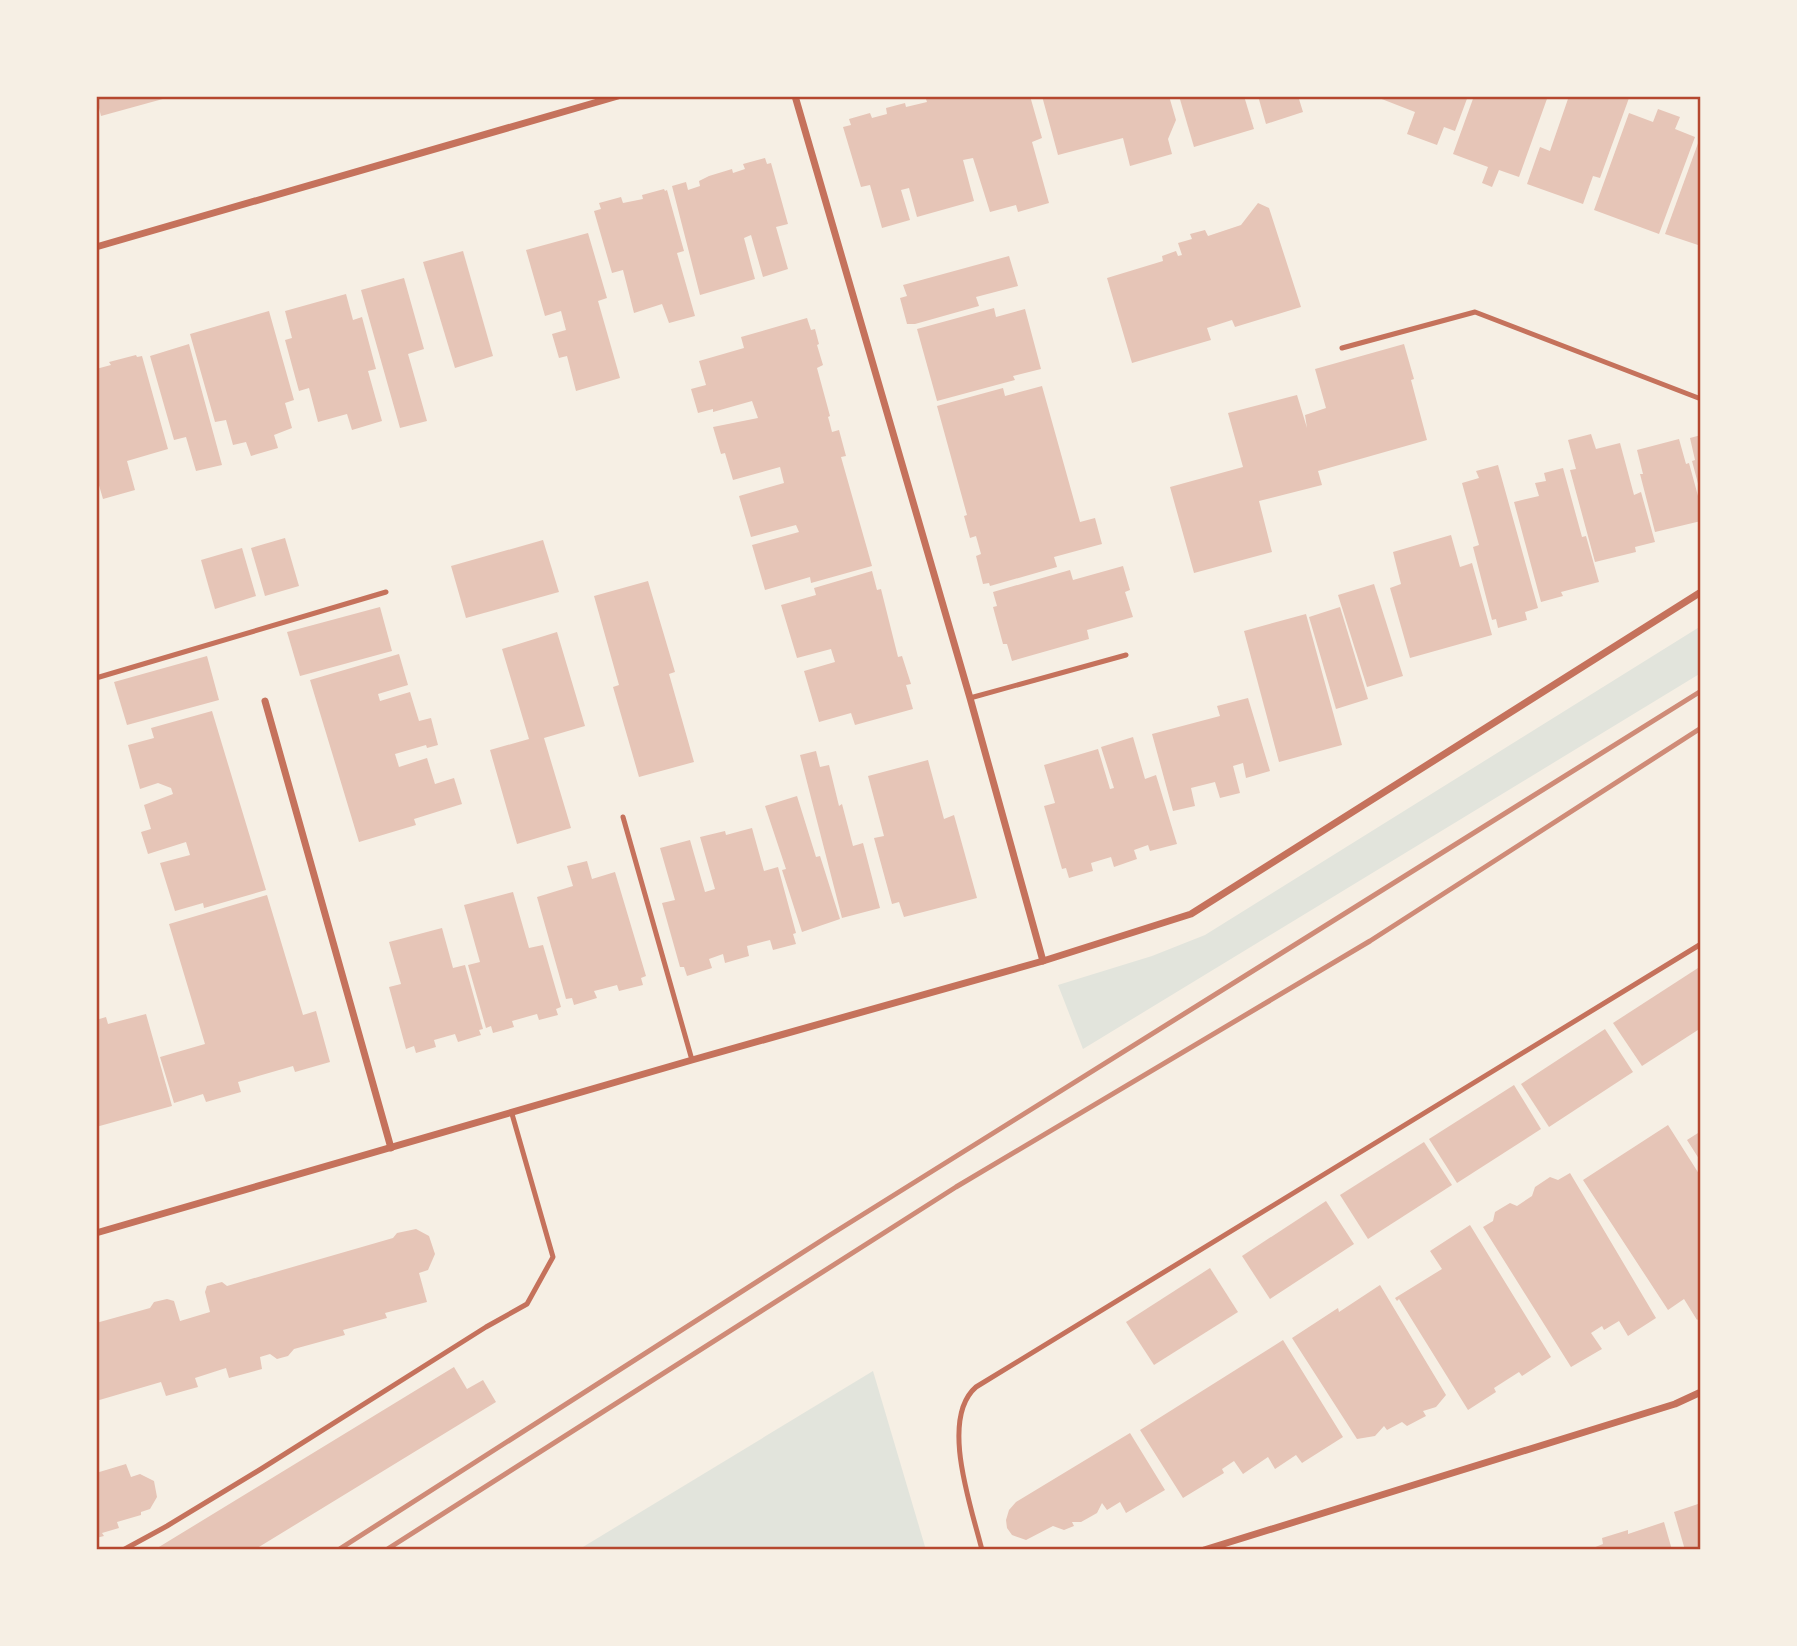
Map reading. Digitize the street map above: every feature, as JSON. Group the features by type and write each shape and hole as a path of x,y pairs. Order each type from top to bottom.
{"street":[{"path":"96,247 618,96"},
{"path":"795,96 970,698 1043,961"},
{"path":"96,1233 1043,961 1191,914 1701,592"},
{"path":"265,701 391,1148"},
{"path":"1204,1550 1662,1408 1701,1392"}],"lane":[{"path":"1342,348 1475,312 1701,399"},
{"path":"96,678 386,592"},
{"path":"970,698 1126,655"},
{"path":"623,817 692,1060"},
{"path":"982,1550 960,1461 960,1422 964,1403 970,1392 1701,944"},
{"path":"123,1550 167,1527 527,1304 554,1257 512,1114"}],"shaded area":[{"path":"1701,626 1701,673 1083,1049 1058,985 1152,956 1205,935"},
{"path":"873,1371 926,1550 578,1550"}],"building":[{"path":"96,96 170,96 170,97 101,116"},
{"path":"936,96 1030,96 1042,138 1032,142 1049,203 1018,212 1016,205 990,212 973,158 963,160 974,201 917,217 909,188 901,190 910,220 882,228 870,185 861,187 843,127 851,125 849,119 870,113 872,118 887,114 886,108 905,103 906,107 927,102 926,99"},
{"path":"1042,96 1169,96 1176,120 1168,139 1172,154 1130,166 1123,138 1058,155"},
{"path":"1179,96 1244,96 1254,129 1194,147"},
{"path":"1258,96 1308,97 1299,99 1303,112 1266,124"},
{"path":"1374,96 1468,96 1455,131 1444,127 1437,145 1407,134 1415,112"},
{"path":"1474,96 1548,96 1519,177 1499,170 1492,187 1482,183 1488,167 1453,154"},
{"path":"1569,96 1629,98 1600,178 1593,176 1583,204 1527,184 1540,147 1550,151"},
{"path":"1658,109 1680,117 1675,129 1695,137 1659,234 1594,210 1629,113 1653,122"},
{"path":"1701,135 1701,246 1665,234"},
{"path":"765,158 767,164 771,163 788,224 776,227 788,269 763,277 751,235 744,238 755,279 700,295 672,186 686,182 688,190 700,186 699,181 709,176 732,169 733,173 745,169 743,164"},
{"path":"667,190 684,251 677,253 695,316 669,323 662,304 634,313 623,270 612,273 594,211 601,209 599,203 621,197 623,203 643,199 642,195"},
{"path":"1258,203 1269,208 1301,307 1235,327 1232,320 1207,328 1211,340 1132,363 1107,278 1163,261 1162,256 1176,251 1178,256 1182,255 1178,243 1192,239 1190,234 1205,230 1208,236 1241,225"},
{"path":"588,233 607,298 598,301 620,378 576,391 567,356 559,358 552,334 566,330 561,311 545,316 526,250"},
{"path":"463,251 493,356 455,368 423,262"},
{"path":"1009,256 1018,286 976,297 979,306 907,324 900,298 907,296 903,285"},
{"path":"404,278 424,349 408,354 427,421 400,428 361,290"},
{"path":"346,294 353,320 362,317 376,369 368,371 382,421 352,430 347,414 318,422 309,388 299,391 285,340 292,338 285,311"},
{"path":"994,308 996,317 1025,309 1041,369 1013,376 1015,380 937,401 917,329"},
{"path":"269,311 294,400 285,403 292,428 274,435 278,448 251,456 246,442 233,445 226,420 215,422 190,334"},
{"path":"807,318 811,330 815,329 819,344 817,345 823,365 817,368 830,416 828,417 832,432 839,430 846,456 841,457 872,566 811,583 810,577 765,590 752,545 799,532 796,525 751,537 739,496 784,483 780,467 733,480 713,427 758,418 752,401 713,412 713,409 698,413 691,389 706,385 699,361 744,348 741,337"},
{"path":"189,344 222,465 196,471 186,437 174,440 150,356"},
{"path":"1404,344 1427,440 1318,471 1322,485 1259,501 1272,552 1194,573 1170,487 1243,467 1228,413 1297,395 1307,428 1305,415 1326,408 1315,369"},
{"path":"142,356 168,449 127,461 135,490 103,499 96,475 96,369 111,365 109,362"},
{"path":"1042,386 1080,522 1095,518 1102,544 1054,557 1057,567 990,586 989,583 983,584 976,556 981,554 976,536 970,538 964,516 967,515 937,406 1003,388 1005,396"},
{"path":"1591,434 1596,449 1620,443 1634,495 1641,492 1655,542 1635,547 1636,552 1595,562 1570,470 1576,469 1568,440"},
{"path":"1701,435 1700,491 1692,461 1695,460 1690,438"},
{"path":"1679,439 1686,464 1689,463 1701,507 1701,521 1655,532 1640,474 1643,474 1637,450"},
{"path":"1498,465 1538,608 1525,612 1527,620 1498,628 1496,619 1492,620 1473,547 1479,545 1462,483 1479,478 1476,471"},
{"path":"1563,468 1582,537 1586,536 1599,582 1561,592 1563,596 1541,602 1514,502 1539,496 1535,483 1546,481 1544,473"},
{"path":"1451,535 1460,567 1472,563 1492,635 1410,658 1390,588 1401,584 1393,552"},
{"path":"285,538 299,586 265,596 251,548"},
{"path":"543,540 559,592 466,618 451,566"},
{"path":"242,548 256,596 215,609 201,560"},
{"path":"1123,566 1130,590 1125,592 1133,617 1087,630 1089,639 1012,661 1007,644 1003,644 993,607 997,606 993,592 1070,570 1073,580"},
{"path":"872,571 877,590 881,589 898,657 902,656 911,684 906,685 913,709 855,725 851,713 819,722 804,671 835,662 831,649 797,658 781,605 816,595 814,588"},
{"path":"648,581 675,672 669,674 694,762 639,777 613,687 619,685 594,596"},
{"path":"1374,584 1403,676 1367,687 1338,595"},
{"path":"380,607 392,651 300,676 287,632"},
{"path":"1340,607 1368,699 1336,709 1309,617"},
{"path":"1306,614 1342,745 1279,762 1244,631"},
{"path":"557,632 585,726 544,738 571,828 517,844 490,750 529,739 502,649"},
{"path":"399,654 408,685 378,694 380,701 410,692 419,721 431,718 438,745 427,748 426,745 395,754 399,767 427,758 435,784 454,778 462,804 414,819 416,825 359,842 310,680"},
{"path":"207,656 219,700 127,725 114,682"},
{"path":"1248,698 1270,771 1246,778 1243,763 1233,766 1240,793 1220,798 1215,782 1191,788 1195,806 1173,811 1152,734 1220,716 1217,706"},
{"path":"212,711 266,890 204,908 203,903 175,911 160,863 190,855 186,842 148,854 141,832 151,829 144,805 173,794 171,788 158,783 140,789 128,745 154,738 151,728"},
{"path":"1133,737 1145,779 1156,775 1177,844 1150,851 1148,845 1134,850 1137,859 1114,867 1111,857 1091,863 1093,871 1069,878 1066,868 1062,869 1044,806 1055,803 1044,765 1098,749 1110,789 1114,788 1101,747"},
{"path":"816,751 820,767 829,765 853,846 863,843 880,908 842,918 800,755"},
{"path":"928,760 944,819 954,815 977,898 904,917 899,902 892,904 874,838 884,836 868,776"},
{"path":"797,796 816,857 820,856 840,919 802,932 782,870 786,869 765,806"},
{"path":"752,828 764,871 778,867 796,933 793,934 796,944 773,950 770,940 747,946 749,956 725,963 723,954 709,959 712,968 687,976 684,967 680,967 662,903 675,900 660,848 690,840 705,892 715,889 700,837 725,831 726,835"},
{"path":"587,861 592,879 615,872 646,976 641,978 643,985 619,991 617,985 594,991 597,998 574,1005 572,998 566,999 537,897 573,886 567,866"},
{"path":"513,892 529,948 543,945 561,1007 556,1009 558,1015 539,1020 537,1014 512,1021 514,1027 493,1033 491,1026 486,1028 468,965 480,962 464,905"},
{"path":"267,895 303,1015 316,1011 330,1062 295,1072 293,1066 238,1082 241,1092 206,1102 203,1094 174,1103 160,1057 205,1044 169,924"},
{"path":"442,928 453,968 465,965 483,1029 479,1030 481,1035 458,1042 455,1034 434,1040 436,1047 416,1053 414,1046 406,1049 389,987 401,984 389,942"},
{"path":"1698,968 1701,973 1701,1028 1642,1066 1613,1023"},
{"path":"146,1014 172,1106 96,1127 96,1020 106,1017 108,1024"},
{"path":"1605,1029 1633,1072 1549,1127 1521,1084"},
{"path":"1514,1085 1541,1129 1457,1183 1429,1139"},
{"path":"1668,1125 1701,1177 1701,1317 1697,1320 1684,1299 1668,1310 1583,1180"},
{"path":"1700,1127 1701,1162 1687,1140 1698,1133"},
{"path":"1424,1142 1452,1185 1368,1239 1340,1195"},
{"path":"1570,1173 1656,1318 1628,1336 1619,1321 1604,1330 1602,1326 1591,1333 1602,1349 1571,1367 1483,1227 1493,1221 1495,1212 1510,1203 1517,1206 1532,1196 1535,1187 1550,1177 1558,1180"},
{"path":"1326,1201 1354,1244 1270,1299 1242,1256"},
{"path":"1470,1225 1551,1357 1522,1376 1519,1372 1494,1388 1496,1392 1468,1410 1399,1299 1397,1301 1395,1298 1442,1269 1430,1251"},
{"path":"416,1229 429,1236 435,1254 428,1270 419,1273 427,1302 385,1313 387,1318 343,1330 345,1335 294,1349 288,1356 277,1359 270,1354 260,1357 262,1369 229,1378 226,1368 195,1378 198,1387 166,1396 161,1382 96,1401 96,1323 150,1308 154,1302 167,1299 174,1301 180,1321 210,1312 205,1292 207,1286 222,1282 227,1286"},
{"path":"1210,1268 1238,1312 1154,1365 1126,1322"},
{"path":"1380,1285 1446,1395 1436,1407 1423,1411 1426,1416 1407,1426 1402,1422 1387,1430 1384,1426 1375,1436 1357,1439 1292,1338"},
{"path":"1283,1340 1343,1437 1302,1463 1296,1455 1275,1469 1268,1457 1243,1474 1234,1461 1222,1469 1224,1473 1183,1498 1140,1430"},
{"path":"454,1367 467,1389 483,1380 496,1402 254,1550 154,1550"},
{"path":"1130,1433 1165,1490 1126,1513 1120,1502 1107,1510 1102,1503 1097,1513 1081,1522 1072,1522 1074,1526 1064,1530 1053,1526 1026,1540 1012,1535 1006,1520 1009,1510 1016,1502"},
{"path":"126,1464 131,1477 140,1474 154,1481 157,1497 150,1509 141,1512 141,1515 117,1522 119,1528 102,1533 104,1536 96,1538 96,1473"},
{"path":"1701,1503 1701,1550 1685,1550 1674,1512"},
{"path":"1664,1522 1672,1550 1588,1550 1603,1544 1602,1538 1628,1530 1628,1534"}],"railway":[{"path":"338,1550 830,1235 1701,691"},
{"path":"386,1550 956,1187 1370,941 1701,728"}]}
